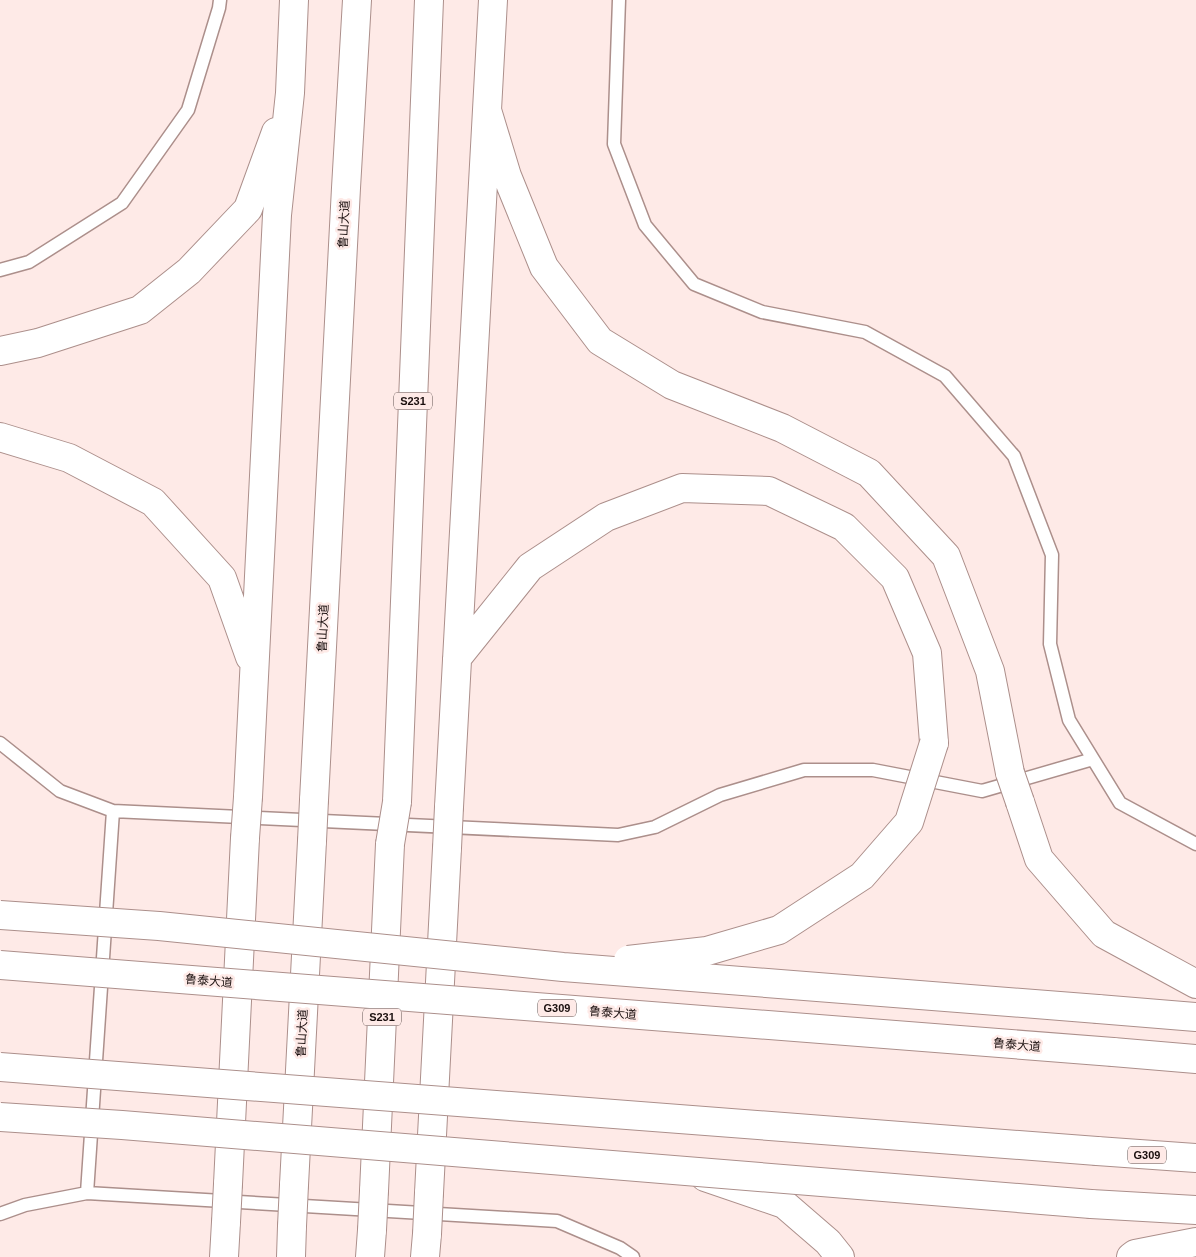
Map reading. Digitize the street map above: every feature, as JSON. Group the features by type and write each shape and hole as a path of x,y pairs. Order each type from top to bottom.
{"main road":[{"path":"224,1257 277,215 290,93 294,0"},
{"name":"鲁山大道","path":"291,1257 357,0"},
{"name":"S231","path":"370,1257 390,844 397,802 429,0"},
{"path":"426,1246 493,0"},
{"path":"0,351 38,343 140,310 189,271 248,210 290,93"},
{"path":"487,110 507,176 544,267 600,341 672,385 782,428 869,474 946,556 990,671 1010,773 1039,859 1104,934 1196,984"},
{"path":"0,437 69,458 153,502 222,578 254,669"},
{"path":"458,658 530,567 606,517 682,488 769,492 844,528 895,578 927,653 934,743 909,822 862,876 779,930 707,951 563,967"},
{"path":"0,896 159,926"},
{"path":"0,915 159,926 563,967 1196,1017"},
{"name":"鲁泰大道","path":"0,964 1196,1059"},
{"name":"G309","path":"0,1067 1196,1158"},
{"path":"0,1117 122,1125 1091,1204 1196,1210"},
{"path":"0,1134 122,1125"},
{"path":"689,1171 784,1204 828,1242 840,1257"},
{"path":"1131,1257 1135,1254 1196,1242"}],"lane":[{"path":"0,270 29,262 122,203 188,110 220,0"},
{"path":"619,0 614,144 645,225 694,284 762,312 865,332 945,376 1014,456 1052,556 1050,644 1069,720 1120,803 1196,844"},
{"path":"0,743 60,791 113,811 618,835 655,827 720,795 804,770 873,770 982,791 1093,759"},
{"path":"87,1193 113,811"},
{"path":"0,1214 25,1205 87,1193 557,1221 620,1248 633,1257"}]}
